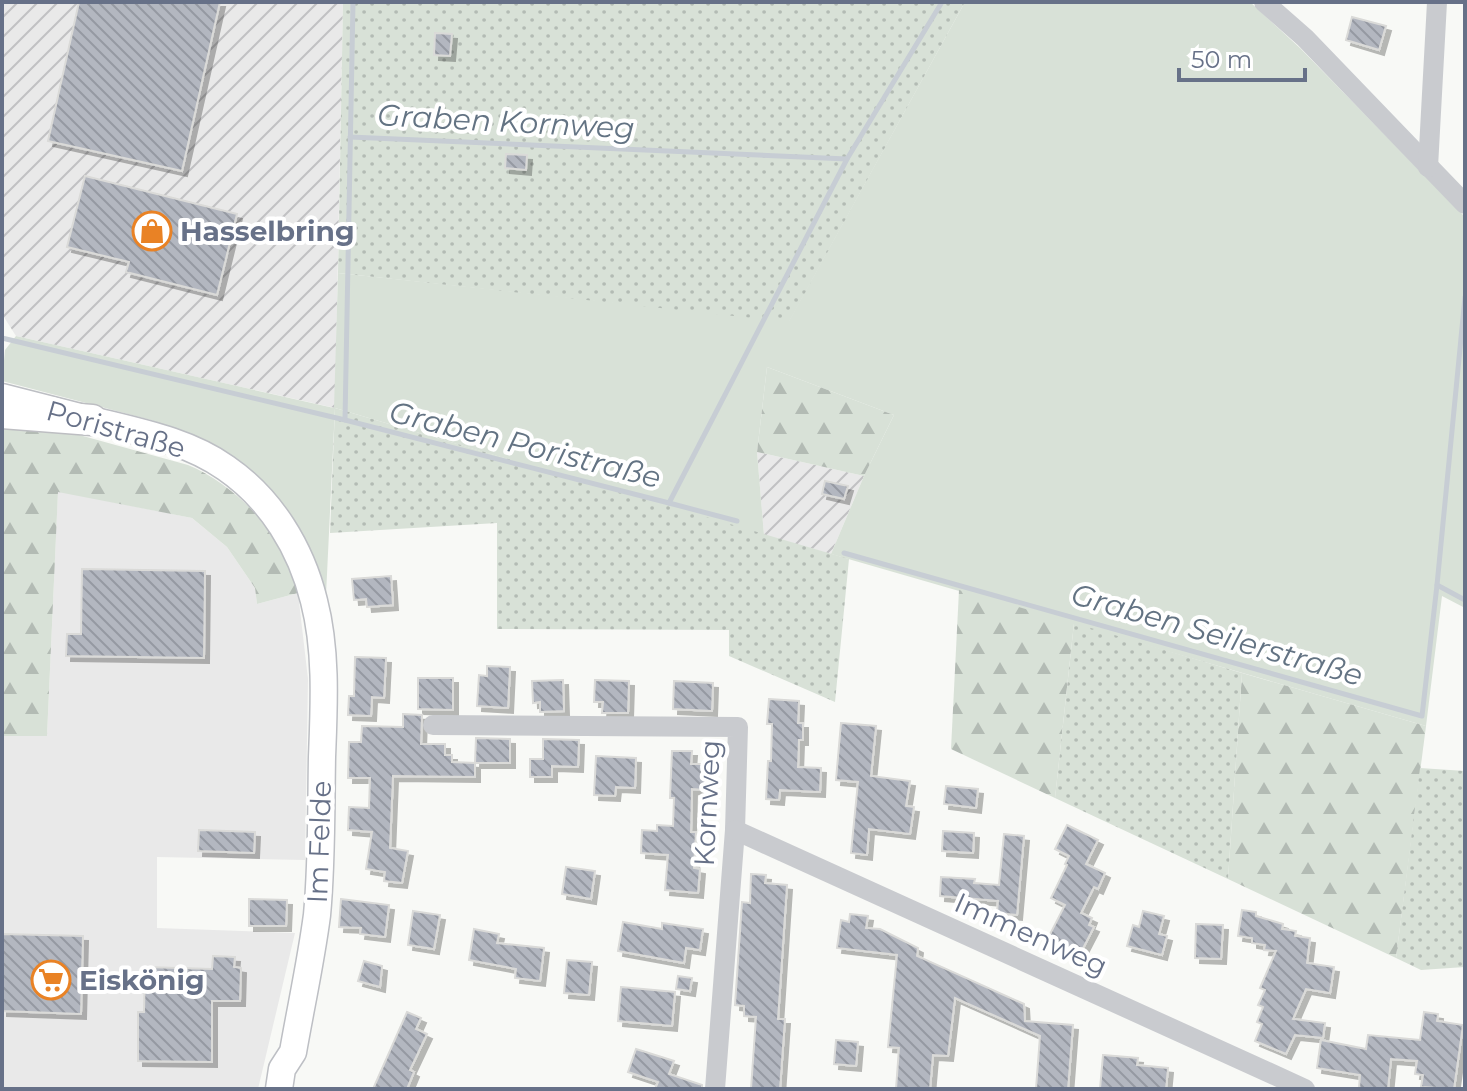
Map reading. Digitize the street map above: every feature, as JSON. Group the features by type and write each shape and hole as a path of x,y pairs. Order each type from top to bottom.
{"highway":[{"path":"2,413 92,420"}],"main road":[{"name":"Poristraße","path":"2,397 150,434 199,452 226,468 245,484 286,530 314,598 321,630"},
{"name":"Im Felde","path":"279,1089 282,1069 293,1052 317,913 324,705 321,630"},
{"name":"Im Felde","path":"293,1052 298,1069 294,1089"}],"street":[{"path":"1264,2 1305,38 1465,204"},
{"path":"1428,167 1437,2"},
{"name":"Kornweg","path":"433,725 738,727 735,830 715,1089"},
{"name":"Immenweg","path":"735,830 1305,1089"}],"shaded area":[{"path":"2,2 343,2 335,408 16,336 2,314"},
{"path":"757,452 864,476 831,554 764,535"},
{"path":"58,491 192,518 227,547 255,588 257,604 298,593 308,679 305,860 157,857 157,928 295,933 258,1089 2,1089 2,736 47,736"}],"green space":[{"path":"343,2 965,2 789,322 338,273"},
{"path":"965,2 1250,2 1300,48 1465,217 1465,608 1442,596 1426,726 831,554 894,415 767,367 757,452 764,535 335,408 326,595 298,528 202,440 151,420 2,381 5,350 16,336 334,408 338,273 789,321"},
{"path":"767,367 894,415 864,476 757,452"},
{"path":"335,408 849,559 835,702 729,656 729,630 497,629 497,523 330,533"},
{"path":"2,423 54,428 188,465 207,474 242,500 272,534 292,573 298,593 257,604 255,588 227,547 192,518 58,492 47,736 2,736"},
{"path":"959,590 1074,623 1055,798 951,749"},
{"path":"1074,623 1242,673 1228,879 1055,798"},
{"path":"1242,673 1426,726 1396,958 1228,879"},
{"path":"1420,768 1465,771 1465,967 1421,970 1396,958"}],"building":[{"path":"79,2 220,2 182,171 48,141"},
{"path":"1352,17 1386,26 1379,50 1346,40"},
{"path":"435,33 452,34 450,56 434,55"},
{"path":"506,154 527,155 526,170 505,168"},
{"name":"Hasselbring","path":"85,176 237,214 217,295 126,272 129,262 67,247"},
{"path":"825,481 848,486 844,499 822,494"},
{"path":"82,569 205,571 204,658 66,656 67,634 81,634"},
{"path":"391,576 393,605 367,607 366,599 354,600 352,579"},
{"path":"355,657 386,658 384,698 372,697 371,716 348,715 349,696 354,696"},
{"path":"487,666 510,667 508,708 477,706 479,675 487,676"},
{"path":"418,678 453,678 453,710 418,709"},
{"path":"563,680 564,711 540,712 540,702 533,703 532,681"},
{"path":"595,680 629,681 628,713 602,713 603,702 594,702"},
{"path":"674,681 713,683 712,711 673,709"},
{"path":"769,699 799,701 798,723 803,723 803,740 799,740 798,767 821,768 820,792 780,790 779,800 766,799 768,761 771,761 772,724 767,724"},
{"path":"403,714 422,715 421,744 445,744 445,755 452,755 452,762 475,763 475,777 393,776 390,848 408,851 402,883 384,881 385,872 366,869 372,832 348,830 349,807 369,808 370,778 348,778 349,742 361,742 362,726 403,727"},
{"path":"841,723 876,726 871,776 910,781 906,806 914,807 910,834 869,829 867,855 851,853 858,782 836,780"},
{"path":"476,738 510,739 510,763 475,763"},
{"path":"543,739 579,740 578,767 552,766 552,777 530,777 530,759 543,759"},
{"path":"672,751 692,751 691,764 706,764 706,790 692,789 691,832 696,832 694,868 700,869 698,893 665,890 668,855 641,853 642,830 657,831 657,825 673,826 674,798 670,798"},
{"path":"596,756 636,758 635,788 616,787 615,796 594,795"},
{"path":"946,786 978,789 976,808 944,804"},
{"path":"1067,825 1098,840 1086,864 1105,873 1081,913 1092,918 1089,925 1094,927 1078,958 1046,942 1065,905 1051,898 1069,856 1055,849"},
{"path":"199,830 255,832 254,853 198,851"},
{"path":"943,831 974,833 973,853 942,851"},
{"path":"1004,834 1024,836 1017,915 997,913 998,901 940,896 941,877 975,879 974,883 999,885"},
{"path":"566,867 595,871 591,899 562,894"},
{"path":"751,874 766,875 765,883 787,885 778,1019 785,1019 780,1089 751,1089 756,1017 744,1016 744,1006 735,1005 742,902 750,903"},
{"path":"249,899 287,900 286,926 249,926"},
{"path":"341,899 389,905 385,937 360,934 361,928 339,927"},
{"path":"1242,910 1256,912 1256,916 1283,924 1282,929 1296,931 1295,936 1310,938 1307,963 1334,967 1330,993 1306,989 1293,1019 1325,1023 1323,1038 1295,1035 1286,1054 1255,1041 1262,1024 1257,1022 1263,1007 1258,1005 1265,990 1260,988 1276,951 1264,950 1265,945 1252,943 1252,938 1238,936"},
{"path":"413,911 440,915 434,949 408,945"},
{"path":"1143,911 1164,916 1159,934 1167,936 1162,955 1127,946 1133,925 1139,927"},
{"path":"850,914 868,916 866,928 880,929 918,948 917,956 1024,1004 1025,1021 1073,1025 1068,1089 1036,1089 1040,1036 955,998 948,1056 933,1055 930,1089 896,1089 899,1048 888,1047 897,955 837,948 841,920 849,922"},
{"path":"623,922 662,929 662,923 703,929 700,950 686,948 684,963 618,951"},
{"path":"1196,924 1223,925 1221,959 1195,958"},
{"path":"474,929 499,934 497,943 544,948 540,981 515,978 516,969 469,960"},
{"path":"2,934 83,936 81,1014 2,1011"},
{"path":"213,956 235,957 234,967 241,968 240,1001 212,1001 212,1062 138,1061 138,1012 144,1012 145,967 212,969"},
{"path":"567,960 592,962 589,995 564,993"},
{"path":"364,961 382,966 380,987 358,981"},
{"path":"678,976 692,978 690,991 676,989"},
{"path":"621,987 675,992 672,1026 618,1021"},
{"path":"407,1012 421,1018 416,1029 427,1034 410,1070 414,1072 407,1089 373,1089"},
{"path":"1424,1012 1438,1014 1437,1021 1463,1025 1454,1089 1421,1087 1423,1075 1415,1074 1417,1061 1391,1059 1388,1089 1359,1088 1360,1075 1317,1068 1321,1040 1366,1049 1368,1035 1420,1040"},
{"path":"836,1040 858,1042 856,1066 834,1064"},
{"path":"636,1049 674,1061 669,1074 702,1085 702,1089 655,1089 658,1082 628,1072"},
{"path":"1103,1055 1138,1058 1137,1065 1168,1068 1166,1089 1100,1089"}],"waterway":[{"name":"Graben Kornweg","path":"345,420 353,2"},
{"name":"Graben Poristraße","path":"2,338 345,420 669,503 847,159 942,2"},
{"name":"Graben Kornweg","path":"350,137 847,159"},
{"path":"1437,585 1465,297"},
{"name":"Graben Seilerstraße","path":"669,503 737,521"},
{"name":"Graben Seilerstraße","path":"844,553 1422,716 1437,585 1465,600"}],"place":[{"name":"Hasselbring","path":"152,231"},
{"name":"Eiskönig","path":"51,980"}]}
